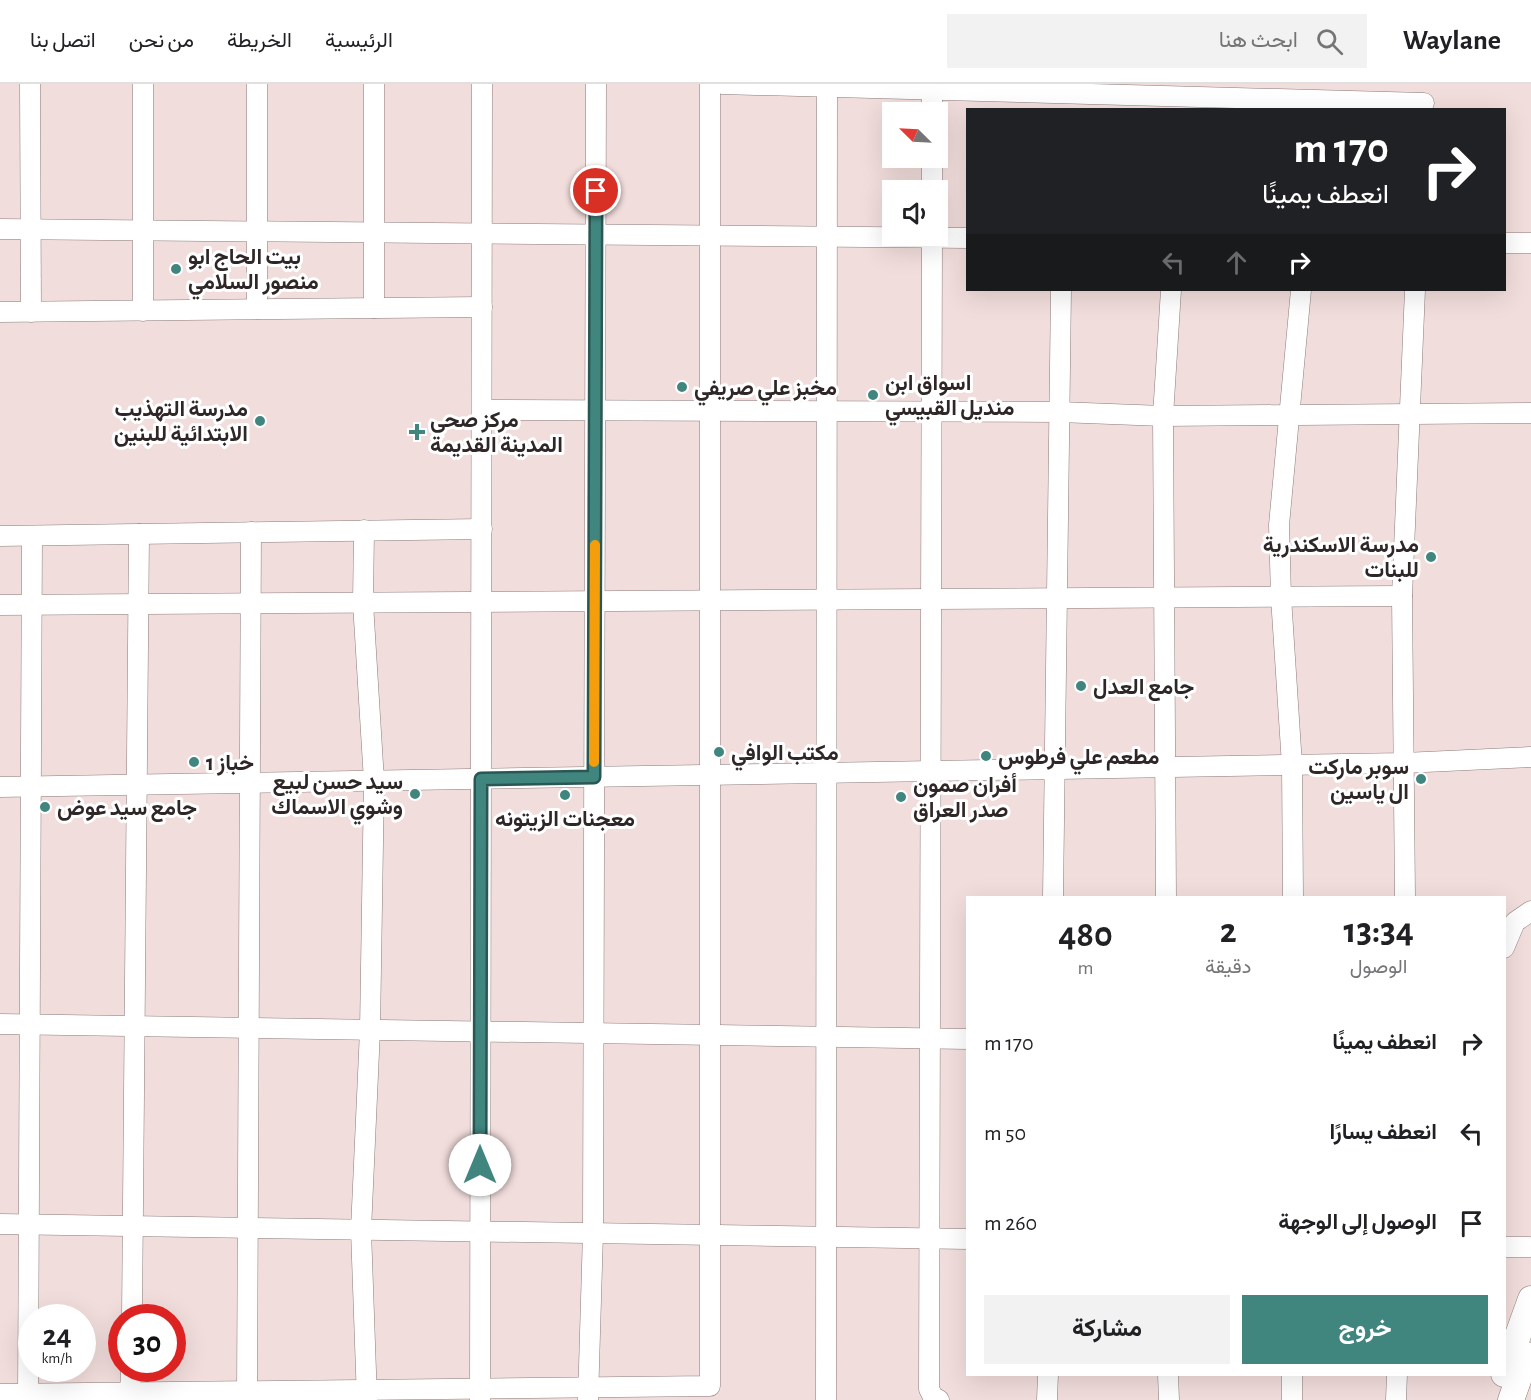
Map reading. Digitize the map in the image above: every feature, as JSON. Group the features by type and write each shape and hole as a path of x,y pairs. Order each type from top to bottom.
{"main road":[{"path":"1506,1368 1531,1299"},
{"path":"1511,1400 1531,1343"},
{"path":"1494,1400 1503,1376"}],"street":[{"path":"30,84 31,312"},
{"path":"143,84 143,311"},
{"path":"257,84 257,309"},
{"path":"374,84 374,308"},
{"path":"480,1394 482,84"},
{"path":"587,1394 593,1233 597,84"},
{"path":"0,1394 28,1397 587,1394 710,1386 710,84"},
{"path":"722,84 932,87 1063,95 1425,99"},
{"path":"826,1400 827,85"},
{"path":"0,229 882,236"},
{"path":"948,237 966,238"},
{"path":"1506,243 1531,243"},
{"path":"932,246 929,1389 933,1397 939,1400"},
{"path":"1053,896 1061,291"},
{"path":"1166,896 1163,416 1171,291"},
{"path":"1293,896 1292,765 1281,597 1279,525 1301,291"},
{"path":"1405,896 1402,596 1415,291"},
{"path":"0,312 482,307"},
{"path":"482,410 1059,412 1163,416 1290,413 1531,413"},
{"path":"0,536 482,529"},
{"path":"363,530 363,603 374,781 370,1030 361,1230 366,1395"},
{"path":"247,1396 251,532"},
{"path":"132,1304 139,534"},
{"path":"28,1397 32,536"},
{"path":"0,605 1402,596"},
{"path":"0,788 1404,763 1531,758"},
{"path":"1506,940 1515,922 1531,911"},
{"path":"0,1024 966,1039"},
{"path":"0,1224 966,1239"},
{"path":"1506,1247 1529,1247"},
{"path":"1047,1400 1048,1376"},
{"path":"1168,1376 1168,1400"},
{"path":"1292,1376 1293,1400"},
{"path":"1396,1400 1397,1376"}],"slow traffic":[{"path":"594,762 595,545"}],"place":[{"name":"بيت الحاج ابو منصور السلامي","path":"176,269"},
{"name":"مخبز علي صريفي","path":"682,387"},
{"name":"اسواق ابن منديل القبيسي","path":"873,395"},
{"name":"مدرسة التهذيب الابتدائية للبنين","path":"260,421"},
{"name":"مركز صحي المدينة القديمة","path":"417,432"},
{"name":"مدرسة الاسكندرية للبنات","path":"1431,557"},
{"name":"جامع العدل","path":"1081,686"},
{"name":"مكتب الوافي","path":"719,752"},
{"name":"مطعم علي فرطوس","path":"986,756"},
{"name":"خباز 1","path":"194,762"},
{"name":"سوبر ماركت ال ياسين","path":"1421,779"},
{"name":"سيد حسن لبيع وشوي الاسماك","path":"415,794"},
{"name":"معجنات الزيتونه","path":"565,795"},
{"name":"أفران صمون صدر العراق","path":"901,797"},
{"name":"جامع سيد عوض","path":"45,807"}],"route":[{"path":"480,1165 481,779 594,777 596,191"}]}
